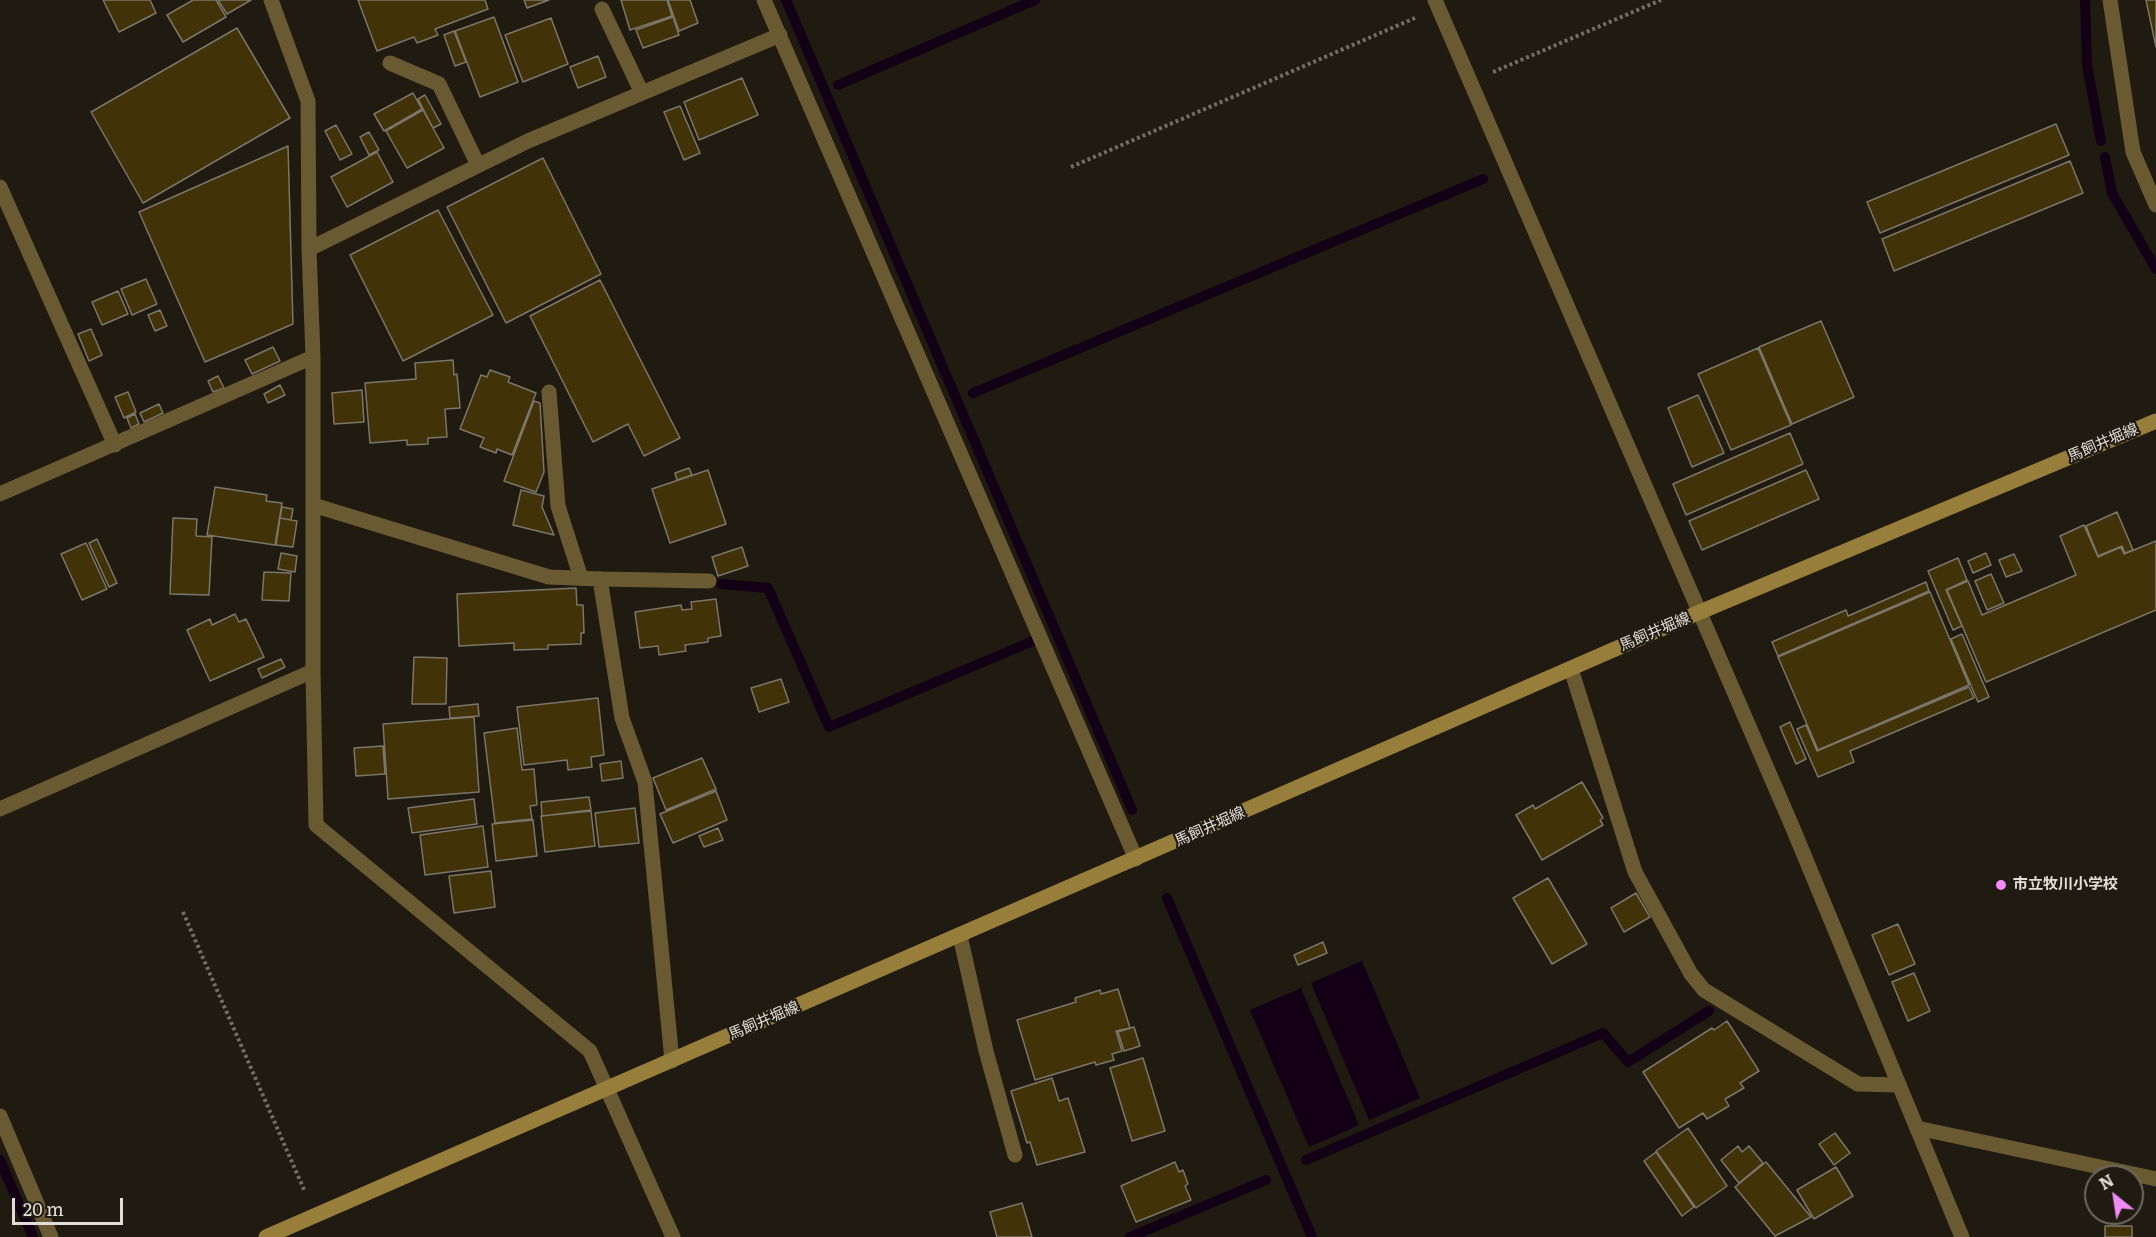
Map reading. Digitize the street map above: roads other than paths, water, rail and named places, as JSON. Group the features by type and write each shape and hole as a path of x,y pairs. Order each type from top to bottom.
{"main road":[{"name":"馬飼井堀線","path":"266,1237 1700,612 2156,421"}],"street":[{"path":"271,0 308,100 309,249 313,357 313,671 316,825 590,1051 673,1237"},
{"path":"764,0 1136,859"},
{"path":"2110,0 2133,152 2156,205"},
{"path":"1436,4 1792,826 1962,1237"},
{"path":"602,9 642,93"},
{"path":"309,249 528,141 780,35"},
{"path":"390,63 439,84 478,165"},
{"path":"0,187 115,445"},
{"path":"0,494 313,357"},
{"path":"549,392 558,506 581,578"},
{"path":"313,505 549,577 709,581"},
{"path":"600,579 622,717 645,782 672,1062"},
{"path":"1571,669 1635,872 1690,974 1704,990 1858,1084 1899,1085"},
{"path":"0,809 313,671"},
{"path":"960,936 986,1051 1015,1155"},
{"path":"0,1116 51,1237"},
{"path":"1917,1128 2156,1179"}],"waterway":[{"path":"786,0 1132,810"},
{"path":"838,85 1035,0"},
{"path":"2085,0 2087,65 2101,141"},
{"path":"2105,157 2112,193 2156,269"},
{"path":"973,393 1483,179"},
{"path":"721,584 768,588 829,727 1033,641"},
{"path":"1167,898 1312,1237"},
{"path":"1306,1160 1603,1033 1628,1062 1709,1011"},
{"path":"0,1160 33,1237"},
{"path":"1130,1237 1266,1180"}],"place":[{"name":"市立牧川小学校","path":"2001,885"}]}
